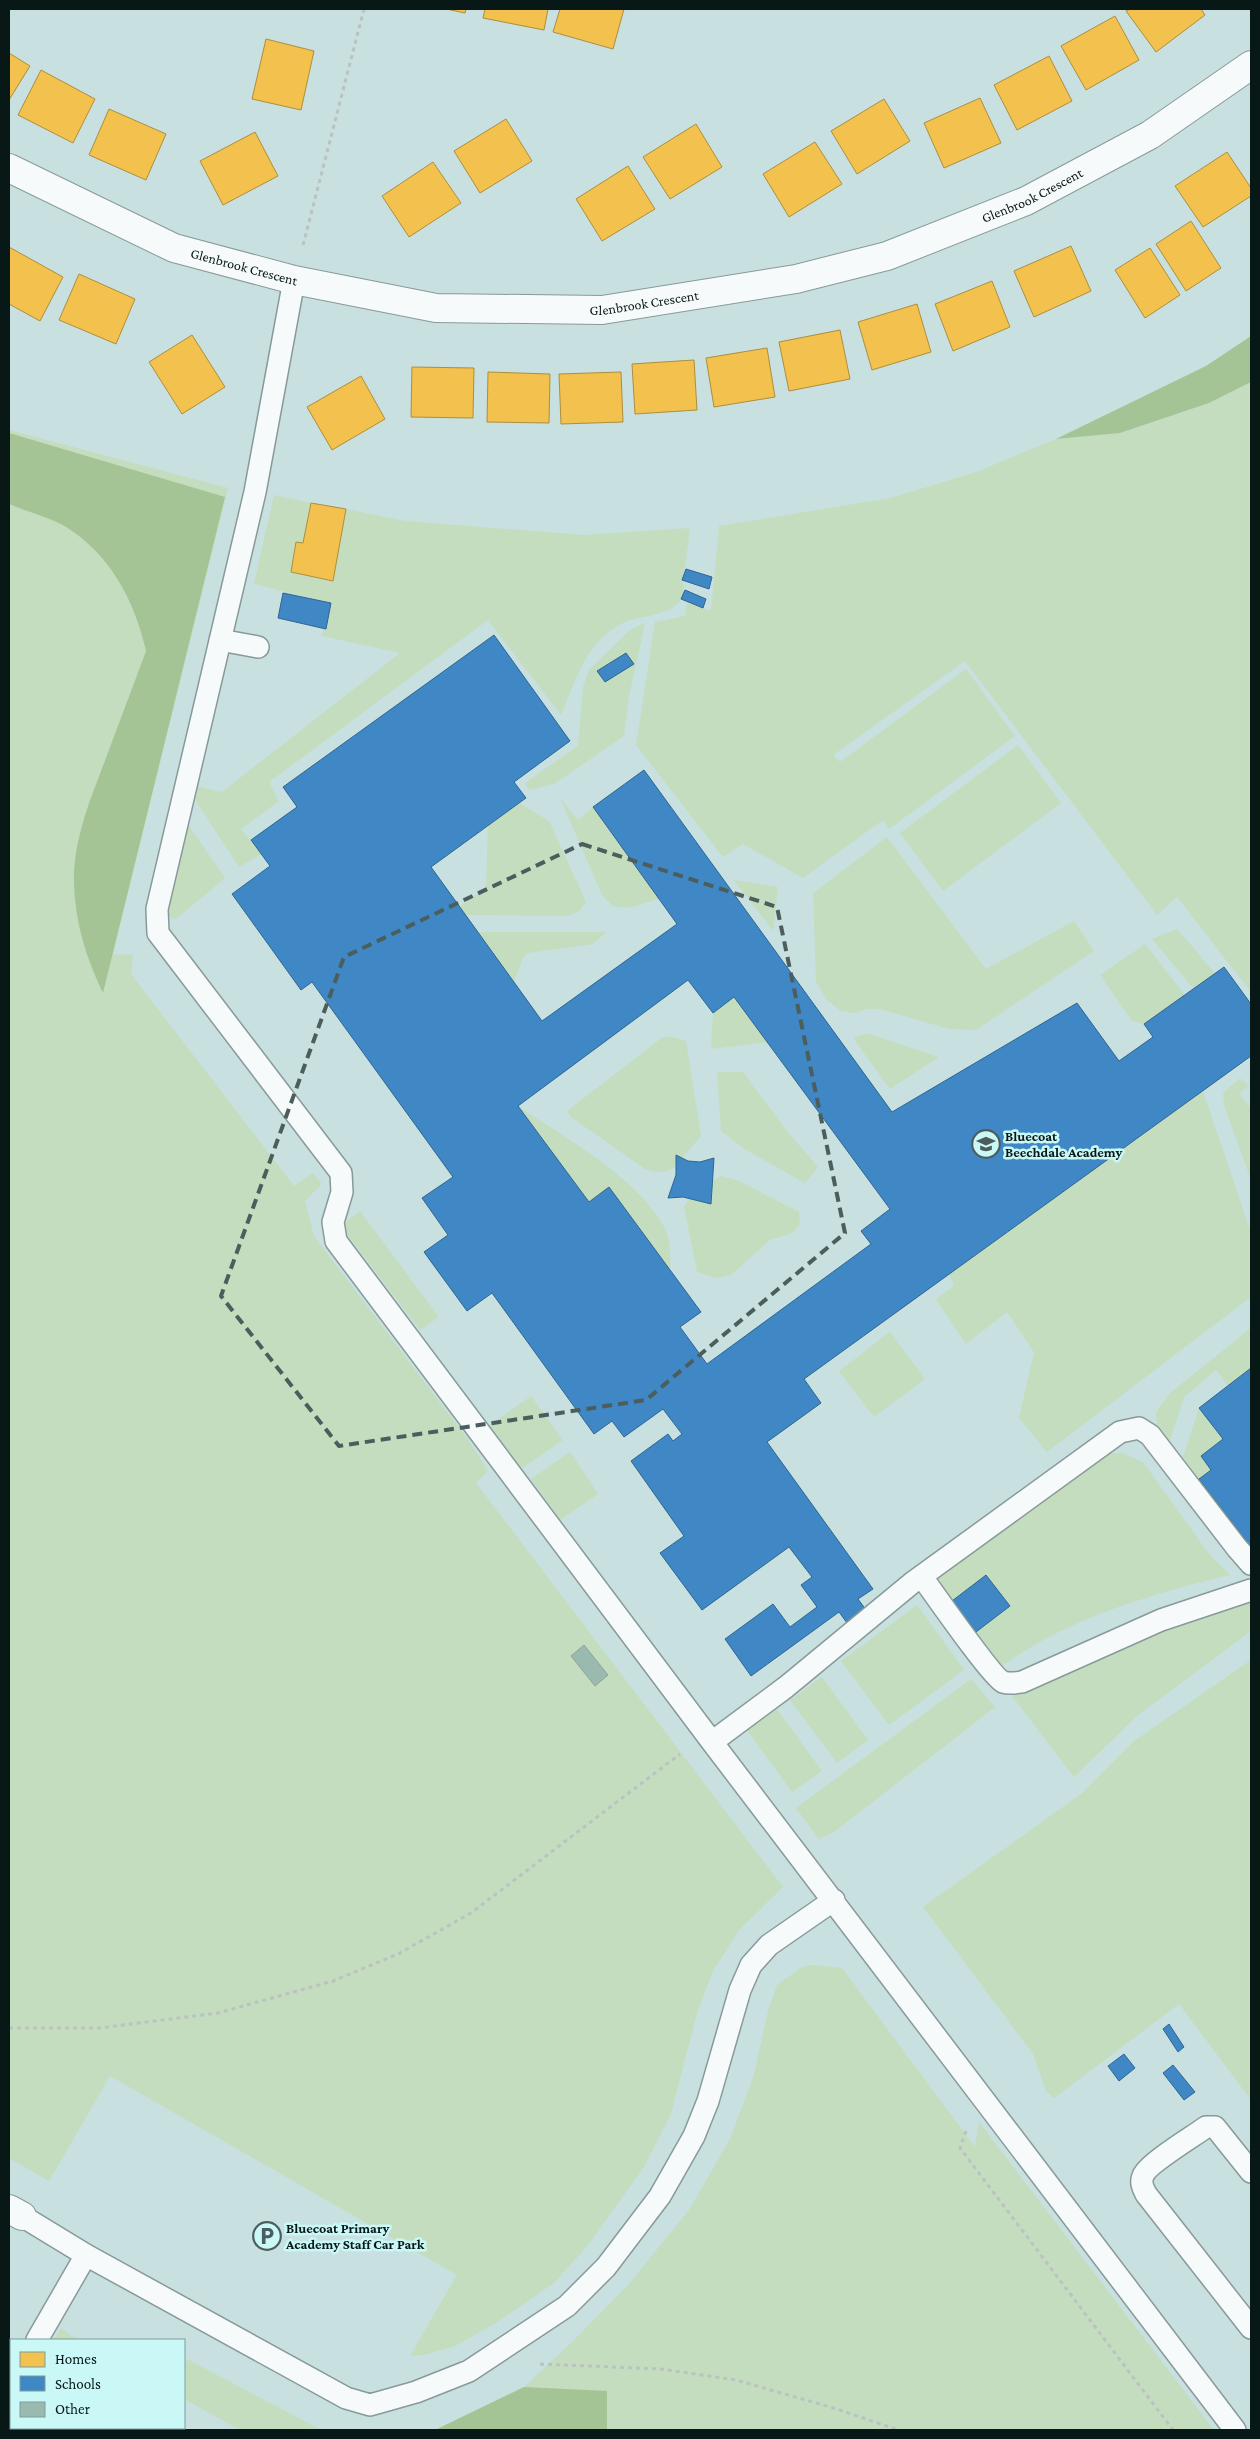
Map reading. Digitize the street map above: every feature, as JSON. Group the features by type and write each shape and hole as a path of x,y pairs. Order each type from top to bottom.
{"street":[{"name":"Glenbrook Crescent","path":"9,168 174,248 294,280 436,308 602,310 796,279 887,256 1026,201 1150,135 1251,65"}],"lane":[{"path":"294,280 255,492 157,909 158,933 341,1173 342,1192 333,1222 336,1241 709,1738 1235,2430"},
{"path":"220,640 258,647"},
{"path":"709,1738 786,1687 922,1577 1120,1432 1138,1428 1150,1435 1236,1548 1251,1564"},
{"path":"922,1577 1002,1682 1011,1683 1022,1682 1161,1620 1251,1590"},
{"path":"15,2212 86,2255 346,2398 370,2405 416,2392 469,2371 504,2348 567,2306 606,2267 660,2196 694,2136 708,2101 740,1990 751,1965 769,1946 834,1900"},
{"path":"1251,2172 1215,2127 1206,2127 1148,2168 1142,2178 1142,2186 1146,2194 1251,2328"},
{"path":"38,2339 86,2255"}],"path":[{"path":"294,280 364,9"},
{"path":"9,2028 100,2028 218,2013 333,1981 398,1954 472,1913 709,1738"},
{"path":"980,2093 960,2148 1172,2430"},
{"path":"504,2348 533,2364 661,2369 736,2380 837,2409 898,2430"}],"highlighted area":[{"path":"582,844 777,907 845,1233 646,1400 339,1446 221,1296 344,957"}],"green space":[{"path":"1251,336 1251,382 1209,403 1120,433 1056,439 1206,366"},
{"path":"1251,382 1251,992 1177,897 1157,915 965,661 833,755 840,762 966,669 1015,736 889,829 883,820 803,878 743,844 723,857 636,745 655,622 685,616 687,603 711,611 719,526 891,498 979,471 1056,439 1120,433 1209,403"},
{"path":"9,430 228,488 113,954 133,955 131,974 294,1186 313,1173 322,1184 305,1201 314,1236 469,1441 488,1471 476,1483 783,1887 739,1930 713,1971 697,2013 671,2114 644,2167 588,2245 554,2283 496,2323 455,2346 424,2355 410,2356 457,2275 110,2076 49,2181 9,2158"},
{"path":"9,433 225,497 103,993 91,967 79,926 74,883 76,851 89,804 146,651 128,598 119,581 96,551 82,538 60,523 9,504"},
{"path":"274,495 311,503 303,543 296,542 291,572 333,580 346,509 405,521 584,535 690,528 683,578 683,594 681,600 669,610 621,624 599,641 583,664 561,715 488,620 269,782 279,801 241,829 261,854 239,867 194,798 197,786 222,792 400,653 322,636 331,603 254,584"},
{"path":"645,623 629,697 624,736 554,784 529,790 525,783 578,746 583,687 589,670 630,630"},
{"path":"1018,745 1061,803 943,891 900,833"},
{"path":"560,798 578,820 593,807 659,899 628,908 613,906 602,895"},
{"path":"519,803 549,821 586,902 578,912 567,916 466,915 460,906 486,888 488,825"},
{"path":"187,823 225,878 176,919 167,916 165,906"},
{"path":"887,837 986,969 1074,921 1094,951 976,1030 949,1029 880,1009 867,1009 854,1013 841,1011 827,1000 816,982 813,893"},
{"path":"734,880 778,887 773,931"},
{"path":"1177,929 1215,973 1194,989 1152,939"},
{"path":"479,932 606,932 593,944 528,953 523,958 514,981"},
{"path":"1145,944 1185,995 1144,1024 1132,1021 1100,975"},
{"path":"734,997 767,1042 711,1049 713,1013"},
{"path":"867,1033 939,1057 890,1089 853,1038"},
{"path":"663,1037 672,1037 686,1041 701,1136 672,1169 658,1172 645,1169 571,1117 567,1111"},
{"path":"717,1072 743,1072 790,1135 818,1167 805,1183 746,1150 721,1131"},
{"path":"1240,1078 1249,1086 1239,1093 1251,1109 1251,1180 1224,1105 1223,1093"},
{"path":"1203,1091 1251,1233 1251,1297 1047,1452 1019,1418 1034,1352 1007,1312 966,1344 936,1299 954,1286 949,1274"},
{"path":"518,1106 617,1174 650,1207 663,1225 668,1236 670,1270 589,1202"},
{"path":"721,1176 737,1180 799,1212 800,1224 792,1233 770,1240 731,1275 716,1278 697,1272 684,1207 700,1188"},
{"path":"360,1211 439,1317 420,1330 341,1226"},
{"path":"1251,1328 1251,1368 1228,1386 1216,1370 1184,1397 1168,1446 1157,1431 1156,1412 1170,1393"},
{"path":"890,1332 925,1379 874,1417 839,1371"},
{"path":"531,1396 563,1440 521,1469 490,1425"},
{"path":"1199,1408 1223,1439 1201,1456 1211,1470 1199,1479 1183,1457"},
{"path":"570,1452 598,1494 560,1520 531,1479"},
{"path":"1109,1453 1122,1453 1143,1462 1209,1554 1230,1575 1160,1594 1091,1618 1047,1638 998,1668 973,1634 1010,1605 987,1575 952,1601 934,1576"},
{"path":"1251,1601 1251,1631 1137,1716 1074,1777 1012,1696 1167,1630"},
{"path":"917,1605 964,1670 889,1725 841,1661"},
{"path":"1251,1660 1251,2100 1179,2004 1054,2098 1046,2091 1033,2054 923,1907 1081,1794 1134,1741"},
{"path":"822,1677 868,1740 837,1763 790,1700"},
{"path":"971,1679 995,1707 834,1832 819,1839 796,1808"},
{"path":"776,1708 822,1771 792,1792 747,1730"},
{"path":"814,1965 842,1968 975,2147 979,2122 1214,2430 435,2430 524,2387 628,2285 689,2210 731,2137 754,2074 768,2011 777,1985 802,1967"},
{"path":"61,2328 76,2339 55,2339"},
{"path":"9,2341 10,2429 48,2429 9,2430"},
{"path":"187,2359 321,2430 240,2430 185,2400 185,2364"},
{"path":"524,2387 607,2391 607,2430 435,2430"}],"building: Homes":[{"path":"446,9 466,9 465,13"},
{"path":"485,9 548,9 544,30 483,18"},
{"path":"560,9 624,9 613,49 553,32"},
{"path":"1130,9 1201,9 1205,15 1156,52 1126,11"},
{"path":"1115,16 1139,60 1086,90 1061,46"},
{"path":"266,39 314,51 301,110 252,99"},
{"path":"9,53 30,66 9,100"},
{"path":"1049,56 1072,101 1017,130 994,85"},
{"path":"41,70 95,99 73,143 18,115"},
{"path":"980,98 1001,143 944,168 924,123"},
{"path":"884,99 910,141 857,174 831,131"},
{"path":"109,109 166,134 146,180 89,155"},
{"path":"506,119 532,161 480,193 454,151"},
{"path":"696,124 722,167 670,199 643,157"},
{"path":"255,132 278,176 223,205 200,161"},
{"path":"815,142 842,184 789,217 763,174"},
{"path":"1227,152 1251,188 1251,196 1203,227 1175,186"},
{"path":"433,162 461,203 409,237 382,196"},
{"path":"628,166 655,209 602,241 576,199"},
{"path":"1191,221 1221,268 1186,291 1156,244"},
{"path":"1071,246 1091,291 1034,317 1014,271"},
{"path":"9,247 63,277 40,321 9,304"},
{"path":"1150,248 1180,295 1145,318 1115,270"},
{"path":"79,274 135,299 116,344 59,320"},
{"path":"992,281 1010,327 953,351 935,304"},
{"path":"917,304 931,352 872,370 858,322"},
{"path":"840,330 850,379 789,391 779,342"},
{"path":"192,335 225,387 182,414 149,362"},
{"path":"767,348 775,397 714,407 706,358"},
{"path":"694,360 697,410 635,414 632,364"},
{"path":"412,367 474,368 473,418 411,417"},
{"path":"488,372 550,374 549,423 487,422"},
{"path":"621,372 623,422 561,424 559,374"},
{"path":"361,376 385,419 332,450 307,407"},
{"path":"311,503 346,509 333,581 291,572 296,542 303,543"}],"building: Schools":[{"path":"686,569 712,577 709,589 682,580"},
{"path":"685,590 706,599 703,608 681,599"},
{"path":"283,593 331,603 326,629 278,618"},
{"name":"Bluecoat Beechdale Academy","path":"494,635 570,741 514,782 526,798 431,867 542,1021 677,924 593,807 644,770 892,1112 1077,1003 1119,1061 1153,1037 1144,1024 1224,967 1251,1004 1251,1056 804,1379 821,1403 767,1442 873,1589 858,1599 869,1614 850,1627 839,1612 751,1676 725,1639 773,1604 790,1627 817,1607 801,1585 812,1577 789,1547 702,1610 660,1553 684,1536 631,1461 668,1434 673,1441 682,1434 663,1409 624,1437 612,1421 594,1434 492,1293 467,1311 424,1252 448,1235 422,1198 453,1177 312,982 301,990 232,894 270,866 251,840 297,807 283,787","holes":["688,980 713,1013 734,997 890,1209 861,1231 871,1244 707,1364 680,1327 701,1312 609,1187 589,1202 518,1106"]},
{"path":"626,653 634,664 605,682 597,671"},
{"path":"676,1155 688,1161 700,1162 714,1158 711,1204 683,1197 668,1198 676,1175"},
{"path":"1251,1368 1251,1547 1199,1479 1211,1470 1201,1456 1223,1439 1199,1408"},
{"path":"986,1575 1010,1606 976,1632 952,1601"},
{"path":"1169,2024 1184,2047 1178,2052 1163,2029"},
{"path":"1124,2054 1135,2068 1119,2081 1108,2066"},
{"path":"1173,2065 1195,2092 1184,2100 1163,2073"},
{"path":"95,2429 97,2430 47,2430"},
{"path":"172,2429 174,2430 117,2430"}],"building: Other":[{"path":"584,1645 608,1675 595,1686 571,1656"}],"place":[{"name":"Bluecoat Beechdale Academy","path":"986,1144"},
{"name":"Bluecoat Primary Academy Staff Car Park","path":"267,2236"}]}
